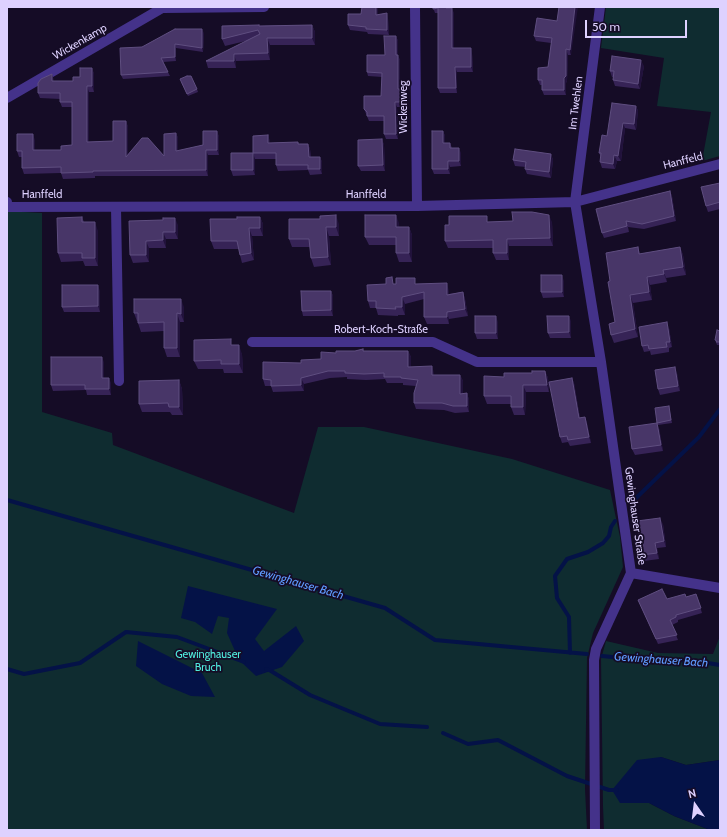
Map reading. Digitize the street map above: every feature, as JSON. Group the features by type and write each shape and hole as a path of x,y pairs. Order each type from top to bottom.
{"street":[{"path":"164,8 264,7"},
{"name":"Wickenweg","path":"415,7 417,206"},
{"name":"Im Twehlen","path":"575,202 600,7"},
{"name":"Wickenkamp","path":"7,98 164,8"},
{"name":"Hanffeld","path":"8,207 417,206 575,202 720,164"},
{"path":"7,202 8,207"},
{"name":"Gewinghauser Straße","path":"575,202 601,362 631,573 596,649 594,660 595,830"},
{"path":"116,207 119,381"},
{"name":"Robert-Koch-Straße","path":"252,342 433,342 477,362 601,362"},
{"path":"631,573 720,588"}],"green space":[{"path":"606,7 720,7 720,156 702,161 711,112 657,106 664,58 601,48"},
{"name":"Gewinghauser Bruch","path":"7,211 42,213 42,412 112,433 113,445 294,513 318,427 364,427 512,459 610,490 620,537 623,567 593,633 587,658 585,789 587,830 7,830"},
{"path":"720,636 720,760 686,765 661,757 620,803 649,803 674,816 710,830 604,830 601,659 606,641 658,653 713,654"}],"shaded area":[{"path":"188,586 277,609 255,639 264,651 296,626 304,641 282,667 256,676 239,660 227,633 229,618 218,616 212,634 195,622 181,618"},
{"path":"138,641 202,673 215,697 191,696 162,684 136,666"},
{"path":"661,757 686,765 720,760 720,830 710,830 674,816 649,803 620,803 612,790 637,760"}],"building":[{"path":"362,7 376,7 376,15 387,13 387,30 366,29 366,27 348,25 348,14 361,14"},
{"path":"433,7 452,8 452,48 471,48 471,67 455,67 456,88 438,88 438,8 433,9"},
{"path":"559,7 575,7 570,50 566,49 566,76 564,78 564,90 542,90 542,80 538,80 538,68 548,67 552,38 534,36 537,18 557,21"},
{"path":"312,25 312,38 267,38 268,53 234,54 234,61 206,61 260,34 258,30 222,39 222,26"},
{"path":"175,29 202,29 202,48 175,44 175,57 161,58 168,72 121,75 120,48 142,47"},
{"path":"384,36 396,36 396,55 398,55 398,89 401,89 402,102 395,102 396,134 384,134 384,116 367,116 367,112 364,109 364,96 381,96 382,73 367,72 367,55 385,55"},
{"path":"612,56 641,60 638,84 613,80 614,71 610,71"},
{"path":"80,68 92,68 92,86 87,86 87,142 113,141 113,121 126,121 126,157 142,138 148,138 164,156 164,134 176,133 176,151 203,145 203,131 217,131 217,150 206,150 206,170 93,171 61,173 61,167 22,168 22,151 17,151 17,134 33,134 33,150 61,150 61,146 72,145 72,102 60,102 60,93 38,93 38,83 41,79 52,74 52,81 73,81 73,77 80,77"},
{"path":"191,76 197,89 187,94 180,79"},
{"path":"612,103 636,106 634,124 623,123 618,156 614,155 613,164 600,162 601,153 599,153 602,135 607,136"},
{"path":"432,131 443,131 443,143 450,143 450,148 459,148 459,161 448,161 448,169 432,169"},
{"path":"268,135 268,143 298,142 298,144 308,144 309,157 320,157 320,169 308,169 308,165 276,165 276,153 253,153 253,136"},
{"path":"382,139 383,165 358,166 358,140"},
{"path":"515,149 551,154 549,172 525,169 526,162 513,160"},
{"path":"231,153 253,153 253,170 231,170"},
{"path":"720,183 720,202 706,206 701,187"},
{"path":"670,191 674,216 642,224 626,221 627,226 602,233 596,209"},
{"path":"512,212 532,212 549,215 550,238 507,239 507,253 493,253 493,240 445,241 445,225 449,225 449,216 487,216 487,222 513,221"},
{"path":"336,215 336,227 326,227 328,257 311,258 309,239 289,239 289,219 320,219 320,216"},
{"path":"365,215 396,215 396,227 409,227 409,253 396,253 396,237 365,237"},
{"path":"82,217 82,222 95,222 95,258 82,258 82,253 58,253 57,218"},
{"path":"237,217 260,217 260,228 249,228 251,253 240,255 237,241 211,241 210,219 237,219"},
{"path":"163,218 175,218 175,232 163,232 163,240 146,241 146,255 130,255 129,221 163,220"},
{"path":"638,247 639,254 680,247 683,267 663,270 664,274 647,277 649,292 630,295 635,329 611,335 609,324 615,322 608,282 610,281 606,253"},
{"path":"541,275 562,275 562,292 541,292"},
{"path":"392,277 393,284 396,284 396,278 415,278 415,284 447,283 447,295 463,292 465,309 447,312 447,317 424,317 424,292 402,297 402,307 395,307 396,309 376,308 376,301 368,301 367,285 386,284 386,278"},
{"path":"62,285 98,285 98,306 62,307"},
{"path":"301,291 331,291 331,310 302,311"},
{"path":"134,299 181,299 181,314 177,313 177,348 164,348 164,322 138,323 138,313 134,313"},
{"path":"475,316 496,316 496,333 475,333"},
{"path":"547,316 569,316 569,332 548,333"},
{"path":"667,322 670,342 666,342 667,347 649,349 648,345 642,346 639,327"},
{"path":"717,330 720,331 720,342 716,342 717,341 715,340"},
{"path":"231,339 231,345 239,345 239,364 221,364 221,360 194,361 194,340"},
{"path":"363,349 363,351 408,351 408,367 432,366 432,375 460,375 460,394 467,393 467,406 453,406 442,403 414,403 414,393 418,380 401,377 384,377 384,373 364,374 345,373 345,371 328,371 301,378 301,385 271,386 271,380 263,379 263,362 301,363 301,360 321,359 321,352 336,353 336,351 355,351"},
{"path":"51,357 102,357 102,378 109,378 109,389 85,389 85,385 51,385"},
{"path":"675,367 678,386 658,389 655,370"},
{"path":"532,371 545,371 547,385 523,385 523,407 511,407 511,396 484,396 484,376 504,377 504,373 532,373"},
{"path":"572,378 579,418 585,417 589,437 568,440 567,436 560,437 549,382"},
{"path":"179,380 179,407 169,407 168,403 139,404 139,381"},
{"path":"669,406 671,420 657,423 655,408"},
{"path":"657,423 661,445 632,449 629,427"},
{"path":"660,518 664,541 655,543 657,553 642,555 637,521"},
{"path":"662,589 667,599 685,594 686,597 696,594 701,608 676,615 676,617 670,620 677,635 656,639 638,600"}],"waterway":[{"path":"632,502 699,437 720,409"},
{"name":"Gewinghauser Bach","path":"7,500 385,608 435,640 587,654"},
{"path":"570,653 569,617 557,598 555,576 567,559 588,552 603,543 609,536 611,527 615,521"},
{"path":"7,669 24,674 80,663 126,632 177,637 244,662"},
{"name":"Gewinghauser Bach","path":"602,656 653,661 689,660 720,665"},
{"path":"266,669 310,695 380,724 427,727"},
{"path":"443,733 468,744 498,740 567,776 609,790 617,790"}]}
